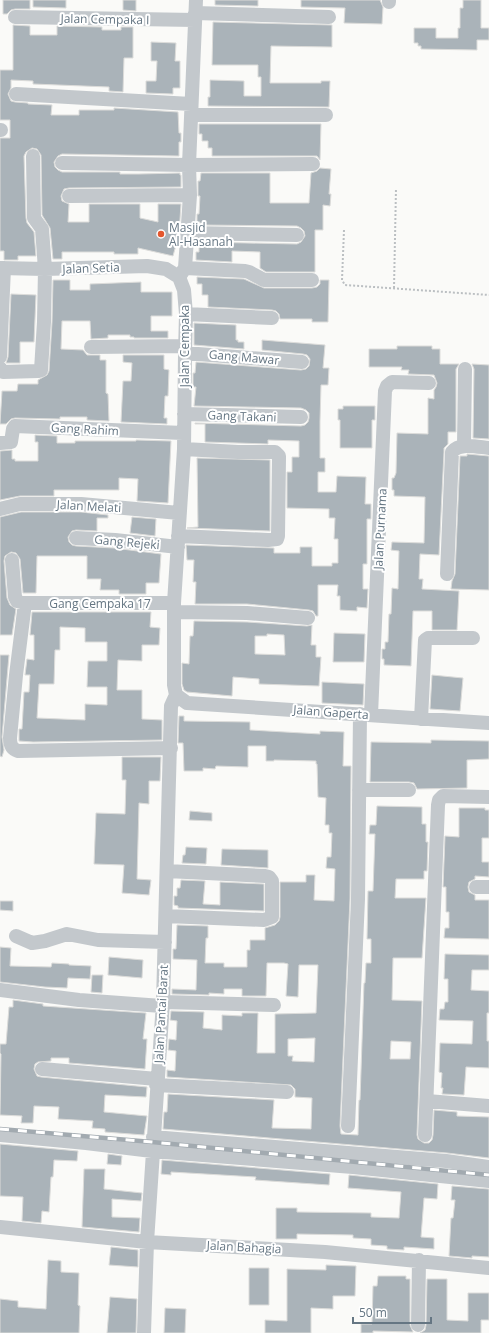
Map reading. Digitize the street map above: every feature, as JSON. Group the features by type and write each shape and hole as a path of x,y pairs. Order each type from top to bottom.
{"street":[{"name":"Jalan Cempaka I","path":"15,16 196,11 329,17"},
{"name":"Jalan Cempaka","path":"176,695 174,685 174,608 184,449 183,433 186,314 182,273 188,233 190,195 189,165 196,11"},
{"path":"16,94 192,109 326,115"},
{"path":"0,368 3,372 41,370 45,269 42,229 34,218 33,156"},
{"path":"62,163 189,165 313,164"},
{"path":"69,196 190,195"},
{"path":"188,233 297,235"},
{"name":"Jalan Setia","path":"2,268 45,269 147,266 166,268 182,273"},
{"path":"0,357 2,268"},
{"path":"182,273 245,271 264,280 312,280"},
{"path":"186,314 272,318"},
{"name":"Gang Mawar","path":"91,347 185,349 302,362"},
{"path":"464,446 465,369"},
{"name":"Jalan Purnama","path":"366,715 385,391 387,386 392,382 429,383"},
{"name":"Gang Takani","path":"184,414 300,417"},
{"name":"Gang Rahim","path":"0,443 11,442 13,429 15,426 183,433"},
{"path":"447,574 452,452 457,447 464,446 489,448"},
{"name":"Gang Rejeki","path":"76,538 178,542 275,540 278,536 279,458 277,453 184,449"},
{"name":"Jalan Melati","path":"0,509 20,504 80,504 179,513"},
{"path":"12,560 15,597 17,601 25,603 10,738 10,745 14,750 171,748"},
{"name":"Gang Cempaka 17","path":"25,603 174,608 308,618"},
{"path":"421,719 425,640 428,638 473,638"},
{"name":"Jalan Gaperta","path":"176,695 187,702 489,723"},
{"name":"Jalan Pantai Barat","path":"144,1333 152,1144 163,1004 171,706 176,695"},
{"path":"348,1126 358,899 359,790 366,715"},
{"path":"359,790 409,790"},
{"path":"424,1135 427,1101 438,805 444,796 489,797"},
{"path":"166,916 264,920 272,917 272,881 269,877 167,870"},
{"path":"16,936 32,943 45,941 67,934 98,940 165,942"},
{"path":"0,990 79,1000 163,1004 274,1005"},
{"path":"42,1069 157,1082 287,1092"},
{"path":"427,1101 489,1106"},
{"path":"0,1135 86,1143 152,1144 446,1161 489,1167"},
{"path":"152,1144 346,1167 489,1181"},
{"name":"Jalan Bahagia","path":"0,1227 147,1242 325,1252 489,1268"},
{"path":"418,1325 419,1260"}],"path":[{"path":"394,288 396,188"},
{"path":"344,230 343,283 345,285 489,295"}],"building":[{"path":"3,0 30,0 30,9 15,9 11,10 7,14 3,14"},
{"path":"33,0 66,0 66,8 33,7"},
{"path":"123,0 136,0 136,11 123,10"},
{"path":"215,0 258,0 258,6 215,5"},
{"path":"301,0 380,0 383,7 382,24 344,23 345,8 301,7"},
{"path":"463,0 481,0 481,28 489,28 489,40 477,40 477,50 421,49 421,46 418,46 418,43 414,43 414,28 436,28 436,38 458,38 458,28 460,28 460,8 463,8"},
{"path":"213,22 332,25 332,47 271,46 270,83 321,83 321,81 330,81 329,107 208,106 208,97 210,97 210,80 244,81 244,96 261,96 261,77 258,77 258,65 212,65"},
{"path":"13,25 30,26 30,35 57,35 57,26 102,27 102,30 121,30 121,27 133,27 133,58 124,58 123,92 109,91 109,87 33,84 33,81 11,80 11,88 8,94 11,101 15,102 52,105 51,115 79,115 79,110 114,110 114,108 178,112 179,133 181,133 181,142 179,142 179,156 62,154 58,156 54,162 55,167 62,172 120,172 120,174 180,173 181,187 69,188 64,189 61,196 62,201 69,204 68,222 89,222 89,204 140,204 140,218 158,222 158,204 181,204 179,234 173,256 138,248 138,254 114,254 114,252 62,252 62,259 53,259 50,228 42,215 41,155 37,149 32,148 26,152 24,156 26,218 27,223 34,232 36,256 18,256 18,260 4,260 4,251 0,251 0,138 10,138 10,120 0,120 0,70 13,70"},
{"path":"151,42 176,43 175,61 180,61 180,88 173,88 173,94 146,93 146,81 156,81 157,61 151,61"},
{"path":"199,124 321,124 320,160 317,156 212,156 212,148 208,148 208,141 202,141 202,134 199,134"},
{"path":"320,168 331,169 329,194 331,194 330,206 323,205 323,230 315,230 315,272 266,272 260,268 260,252 232,251 232,262 196,260 196,252 199,252 199,242 297,244 301,242 305,236 304,231 297,226 200,225 200,222 197,222 197,214 199,214 200,196 198,196 198,181 200,181 201,173 270,173 270,203 309,203 311,173"},
{"path":"197,277 244,279 264,288 312,288 317,287 320,284 320,280 329,280 328,322 312,322 312,319 280,319 279,314 272,310 208,307 208,295 202,295 202,284 197,284"},
{"path":"53,280 70,280 70,290 90,290 90,284 141,282 141,292 172,292 172,316 151,316 151,331 168,331 168,338 134,338 130,337 130,335 108,335 108,338 91,339 90,321 62,321 61,349 83,350 87,355 100,355 100,360 106,360 106,393 108,394 109,421 87,420 87,417 60,417 60,419 15,418 11,419 6,424 0,424 2,391 17,391 18,384 38,384 38,380 47,375 49,371"},
{"path":"11,294 36,295 34,342 20,342 20,363 6,363 8,357"},
{"path":"194,323 236,325 236,340 238,340 238,342 244,342 244,349 194,345"},
{"path":"262,340 325,345 323,368 329,368 328,385 321,385 320,458 325,458 325,472 318,472 318,492 336,492 337,476 366,477 365,504 371,504 371,519 367,519 367,564 363,564 363,589 368,589 367,608 357,607 357,611 340,610 340,596 337,596 338,585 318,585 318,616 316,616 313,611 309,610 247,604 195,604 196,582 193,582 194,560 187,560 186,545 274,548 274,553 300,553 300,547 312,547 312,566 332,566 332,563 338,563 338,539 334,539 335,518 329,518 329,509 287,508 287,472 292,472 292,457 299,457 299,441 268,440 268,444 205,442 205,424 195,424 195,423 301,426 308,422 309,413 301,408 194,406 196,387 193,387 193,373 195,373 196,362 301,370 306,369 309,366 310,359 307,355 262,350"},
{"path":"397,346 432,346 432,349 440,349 440,364 459,364 456,369 456,432 448,432 448,444 444,448 439,555 420,554 419,579 423,579 422,589 459,591 457,630 432,630 432,611 413,611 411,666 384,665 384,659 382,659 382,649 385,649 385,642 388,642 392,588 398,589 399,551 391,550 392,542 424,543 425,497 394,496 394,490 392,490 392,478 394,478 396,473 397,433 428,434 428,398 434,399 434,390 437,383 434,375 408,374 409,370 401,370 402,367 369,367 369,349 397,349"},
{"path":"123,355 164,355 164,369 169,370 168,396 165,396 164,418 167,418 167,424 121,422 123,381 131,381 132,363 123,362"},
{"path":"472,364 489,365 489,439 473,438 474,369"},
{"path":"343,406 375,406 375,420 372,420 372,448 340,448 340,420 338,420 338,409 343,409"},
{"path":"35,435 57,436 57,443 75,443 75,441 171,441 168,503 137,501 138,479 119,478 119,490 54,490 54,496 20,496 0,500 0,451 12,450 12,459 15,459 15,461 38,461 38,442 35,442"},
{"path":"467,454 489,456 489,590 451,589 455,574 460,456 467,456"},
{"path":"197,458 270,460 270,531 187,528 198,527"},
{"path":"21,512 81,512 108,515 108,518 97,518 97,531 72,531 68,537 69,542 76,546 114,548 161,554 159,583 146,583 146,594 119,594 119,590 100,590 101,579 87,579 87,556 37,556 36,593 23,593 20,559 16,553 11,552 5,556 4,561 7,598 10,605 16,609 12,635 0,635 0,517"},
{"path":"132,517 156,519 155,536 130,533"},
{"path":"32,612 151,612 150,627 160,628 159,645 142,645 142,661 118,660 117,690 142,690 142,719 162,720 162,740 19,741 19,729 22,729 24,692 29,692 30,675 25,675 27,659 34,660 34,635 30,635","holes":["60,627 85,628 85,642 107,642 107,661 88,661 87,687 107,687 107,705 85,704 85,720 37,718 39,684 54,684 55,650 60,650"]},
{"path":"194,621 312,625 311,645 316,645 316,657 321,657 319,686 259,684 259,679 233,677 232,696 187,692 184,690 182,684 182,663 189,664 190,636 193,636","holes":["267,634 284,635 285,655 255,654 255,636 267,636"]},
{"path":"334,633 365,634 364,662 333,662"},
{"path":"0,655 9,655 2,737 4,750 2,757 0,756"},
{"path":"432,675 463,678 460,711 430,709"},
{"path":"322,682 364,684 363,705 322,703"},
{"path":"179,716 184,716 184,721 250,722 250,730 320,734 320,731 344,732 343,766 351,766 350,899 340,1126 341,1134 358,1135 364,983 366,963 371,963 371,939 367,939 368,891 373,891 375,834 369,834 370,825 376,825 377,806 422,807 422,824 426,824 426,842 428,842 427,871 424,871 424,879 396,879 395,898 426,898 422,958 393,958 392,1000 422,1001 417,1135 418,1139 424,1143 429,1143 432,1140 434,1110 457,1112 457,1116 489,1117 489,1158 447,1153 163,1129 164,1112 167,1112 168,1094 274,1100 272,1128 311,1129 312,1098 295,1097 295,1089 291,1085 167,1077 167,1070 175,1071 176,1051 168,1050 169,1039 176,1040 177,1021 170,1020 171,1011 204,1012 203,1028 222,1030 222,1015 242,1016 242,1013 258,1013 257,1053 275,1053 275,1014 316,1013 318,965 299,965 298,997 286,996 288,964 284,963 267,963 266,996 242,996 242,989 224,989 224,994 172,994 172,989 196,990 197,960 173,959 173,949 176,949 177,925 208,926 205,963 224,963 224,967 247,967 247,950 250,950 250,940 265,940 265,928 275,925 279,921 280,882 306,882 306,875 315,875 314,900 334,901 335,869 326,868 327,857 331,857 332,833 329,833 329,825 325,825 326,798 318,797 316,761 266,761 266,746 248,746 248,767 216,766 215,769 203,768 203,771 184,771 183,743 178,743","holes":["315,1038 314,1062 292,1061 293,1056 288,1056 288,1039","391,1041 411,1042 410,1059 390,1059"]},
{"path":"431,740 489,741 489,759 467,760 467,788 417,789 414,783 409,782 370,782 371,742 431,743"},
{"path":"122,757 161,757 160,781 149,781 149,804 139,803 137,879 151,880 149,895 122,893 124,865 94,864 96,813 125,814 126,780 122,780"},
{"path":"459,808 485,808 485,810 489,810 489,838 482,838 482,862 489,862 489,877 475,876 475,879 469,882 468,887 469,892 475,895 475,900 489,900 489,939 444,938 445,928 449,928 449,912 446,912 446,887 443,887 445,836 459,837"},
{"path":"190,811 212,813 212,821 189,820"},
{"path":"186,847 207,848 206,864 182,863"},
{"path":"222,849 268,850 268,868 221,865"},
{"path":"181,880 205,881 203,904 220,905 220,882 264,884 264,911 178,908 178,906 174,905 174,896 177,896 177,888 180,888"},
{"path":"0,901 13,901 13,911 0,910"},
{"path":"0,947 11,948 10,966 51,967 52,963 91,966 90,979 68,978 67,988 0,982"},
{"path":"445,954 489,955 489,970 472,970 471,990 489,991 487,1041 489,1041 489,1068 466,1067 464,1095 442,1094 443,1088 441,1088 442,1073 439,1072 440,1043 472,1044 473,1021 439,1020 440,1009 444,1009 445,1002 448,1002 448,979 444,979"},
{"path":"109,957 143,960 142,978 108,975"},
{"path":"92,975 103,975 102,993 91,992"},
{"path":"13,1000 43,1004 43,1006 146,1013 143,1039 147,1039 145,1069 69,1063 69,1058 51,1058 51,1061 38,1062 35,1064 34,1069 37,1076 41,1077 147,1087 146,1097 105,1095 104,1112 147,1116 144,1135 105,1132 105,1129 92,1128 93,1121 58,1119 59,1107 34,1106 33,1123 21,1123 22,1116 0,1115 0,1044 6,1044 9,1007 13,1007"},
{"path":"0,1144 78,1151 77,1161 54,1160 53,1177 51,1177 49,1212 42,1211 41,1223 22,1221 23,1197 0,1196"},
{"path":"108,1154 122,1156 121,1165 107,1164"},
{"path":"162,1160 330,1174 329,1185 255,1180 256,1177 171,1172 171,1175 161,1174"},
{"path":"84,1169 105,1169 104,1189 142,1193 141,1201 112,1199 112,1217 140,1218 139,1232 82,1227"},
{"path":"349,1175 438,1184 437,1199 424,1198 421,1237 434,1238 434,1249 404,1247 404,1250 387,1249 387,1246 371,1245 371,1239 353,1238 353,1235 297,1234 297,1239 276,1239 276,1208 297,1208 297,1212 371,1213 371,1217 399,1218 401,1192 348,1188"},
{"path":"452,1186 489,1189 489,1257 472,1256 472,1258 449,1256 451,1218 453,1218 455,1200 451,1200"},
{"path":"111,1247 138,1250 138,1267 109,1265"},
{"path":"48,1260 61,1261 61,1272 79,1273 79,1333 0,1333 0,1299 18,1301 18,1307 46,1309"},
{"path":"326,1265 356,1266 355,1296 333,1296 333,1309 311,1308 311,1333 265,1333 265,1320 287,1321 287,1269 326,1270"},
{"path":"249,1268 269,1268 269,1305 249,1305"},
{"path":"378,1276 406,1276 406,1279 410,1279 410,1325 413,1332 373,1331 373,1333 361,1333 361,1324 372,1324 373,1286 377,1286"},
{"path":"427,1279 447,1279 447,1320 468,1321 468,1293 489,1293 489,1320 481,1320 481,1333 420,1333 425,1330 426,1325"},
{"path":"110,1297 137,1299 136,1333 107,1333"},
{"path":"165,1308 186,1309 185,1333 164,1333"}],"railway":[{"path":"0,1129 152,1142 489,1175"}],"place":[{"name":"Masjid Al-Hasanah","path":"161,234"}]}
